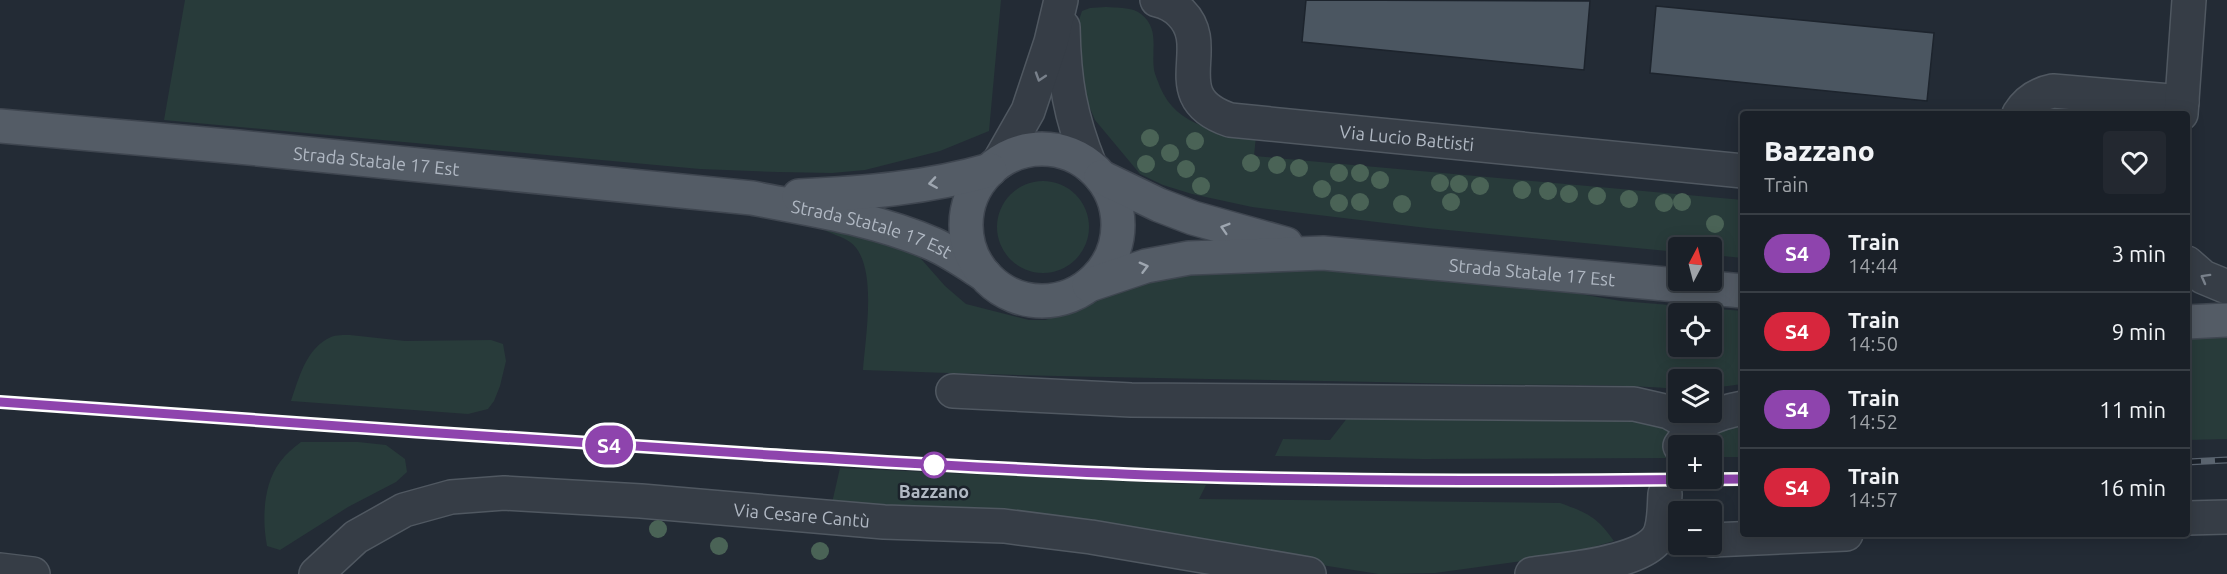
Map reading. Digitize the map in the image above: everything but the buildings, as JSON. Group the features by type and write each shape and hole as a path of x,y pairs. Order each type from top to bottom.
{"main road":[{"name":"Strada Statale 17 Est","path":"0,126 752,198 832,214 903,232 934,244 985,275"},
{"path":"1045,149 1061,151 1096,171 1113,198 1117,210 1118,234 1105,268 1089,285 1079,292 1058,299 1035,301 1023,299 1002,290 985,275 971,253 967,240 966,214 975,189 994,166 1013,154 1045,149"},
{"name":"Strada Statale 17 Est","path":"752,198 831,195 940,183 994,166"},
{"name":"Strada Statale 17 Est","path":"1096,171 1159,205 1193,218 1232,231 1323,253"},
{"name":"Strada Statale 17 Est","path":"1089,285 1146,266 1189,258 1323,253 1740,291"},
{"path":"2190,322 2227,320"}],"street":[{"path":"994,166 1028,111 1062,0"},
{"path":"1062,0 1066,85 1072,116 1096,171"},
{"name":"Via Lucio Battisti","path":"1157,0 1178,9 1189,22 1194,39 1193,77 1197,94 1207,108 1230,120 1740,171"},
{"path":"2021,111 2029,101 2053,91 2181,108 2189,0"},
{"path":"2190,266 2203,278 2227,287"},
{"path":"953,391 1131,400 1634,404 1669,412 1674,435"},
{"path":"1693,435 1705,419 1740,409"},
{"path":"1532,574 1587,567 1616,560 1668,540 1663,519 1670,489"},
{"name":"Via Cesare Cantù","path":"316,574 356,537 404,510 450,497 504,494 640,501 884,522 1004,526 1091,537 1310,574"},
{"path":"2190,519 2227,517"},
{"path":"1722,540 1779,537"},
{"path":"0,570 33,574"}],"green space":[{"path":"185,0 1001,0 989,131 940,151 865,170 832,173 700,169 164,120"},
{"path":"1106,7 1125,8 1141,14 1151,26 1154,70 1167,100 1177,111 1200,125 1256,136 1254,156 1740,200 1740,258 1722,256 1722,237 1668,237 1668,251 1427,228 1252,207 1163,185 1140,174 1095,120 1084,94 1078,70 1078,23 1082,11"},
{"path":"1043,181 1069,189 1081,201 1089,227 1081,253 1069,265 1043,273 1017,265 1005,253 997,227 1005,201 1017,189"},
{"path":"824,230 875,240 915,252 945,286 966,304 1029,320 1045,320 1072,312 1093,301 1112,286 1137,274 1265,263 1515,283 1621,301 1668,305 1668,357 1722,357 1722,309 1740,311 1740,384 1722,387 1722,369 1668,369 1668,388 1597,385 1087,377 863,370 868,302 867,283 865,266 859,252 850,242"},
{"path":"2227,330 2227,439 2190,440 2190,333"},
{"path":"350,335 405,341 491,340 503,344 506,361 500,386 488,409 468,414 291,401 305,364 315,348 331,337"},
{"path":"1668,415 1668,423 1722,423 1722,415 1740,415 1740,457 1722,457 1722,435 1668,435 1668,458 1424,459 1275,456 1283,439 1330,440 1348,417"},
{"path":"301,442 358,442 386,445 405,459 407,472 396,482 348,507 280,550 267,546 264,514 267,491 280,462"},
{"path":"840,468 1206,485 1199,499 1560,503 1591,517 1614,541 1565,555 1435,573 1379,574 1069,521 919,506 832,503"}],"railway":[{"path":"0,402 591,445 1034,470 1392,481 1740,479"},
{"path":"2190,462 2227,460"}],"train":[{"name":"S4","path":"0,402 553,442 1059,471 1423,481 1740,479"}],"place":[{"name":"Bazzano","path":"934,465"}]}
